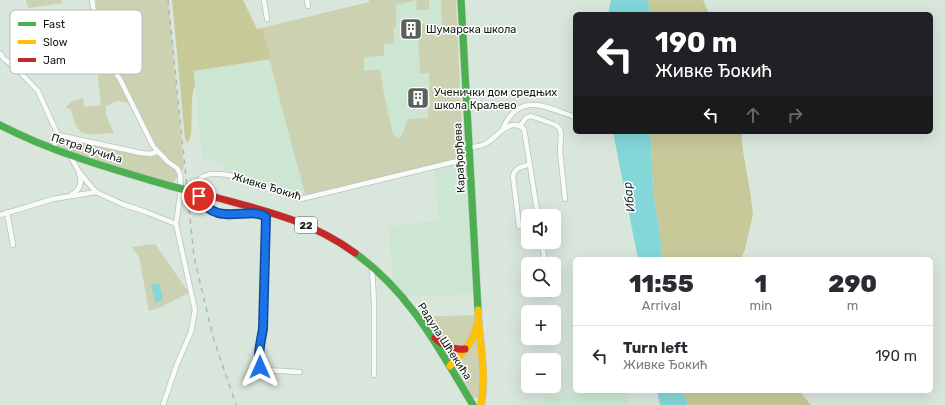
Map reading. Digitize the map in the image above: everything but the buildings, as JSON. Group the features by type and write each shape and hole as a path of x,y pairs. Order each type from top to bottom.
{"main road":[{"name":"Карађорђева","path":"461,0 483,382 483,396 481,405"},
{"name":"Петра Вучића","path":"0,125 17,134 70,155 170,186 206,195"},
{"name":"Радула Шћекића","path":"206,195 264,210 301,223 334,240 372,267 396,289 425,326 473,405"},
{"name":"Карађорђева","path":"450,366 465,349 475,334 478,316"},
{"path":"425,326 439,342 445,346 465,349"}],"street":[{"path":"92,0 94,10"},
{"path":"264,0 267,18"},
{"path":"307,0 308,6"},
{"path":"0,48 3,58 10,63"},
{"path":"22,74 38,91 58,135 53,149"},
{"path":"116,74 157,152 177,168 180,174 181,185 176,224 195,310 191,332 177,364 163,405"},
{"path":"504,128 507,120 516,109 525,104 541,105 573,116"},
{"path":"520,126 526,118 531,116 556,125 560,129 560,151 565,199"},
{"path":"469,148 485,144 504,128 514,125 520,126 524,129 537,209"},
{"path":"58,135 141,153 150,154 157,152"},
{"path":"70,155 79,172 96,192 122,204 176,224"},
{"name":"Живке Ђокић","path":"300,372 264,370 260,367 260,343 263,329 266,217 260,214 228,215 211,209 199,196 198,185 200,179 210,174 240,177 301,199 470,158"},
{"path":"519,226 513,176 518,168 530,164"},
{"path":"68,197 79,190 81,183 79,172"},
{"path":"0,215 53,199 96,192"},
{"path":"7,212 13,244"},
{"path":"372,267 374,303 374,376"}],"shaded area":[{"path":"26,0 61,0 62,3 28,8"},
{"path":"96,0 168,0 184,168 170,186 53,149 58,135 141,153 157,152 133,106 125,102 117,101 106,106 106,115 114,133 90,134 80,131 71,109 65,108 71,102 83,98 84,107 101,105 98,74 142,74 142,10 97,10"},
{"name":"Шумарска школа","path":"369,0 456,0 461,113 466,155 416,170 306,198 223,174 225,164 202,158 194,71 270,59 262,28 369,2"},
{"name":"Шумарска школа","path":"369,0 416,0 396,5 396,30 393,26 394,43 384,44 384,56 364,57 364,71 380,69 393,134 398,138 401,137 408,119 428,118 428,107 430,107 429,73 420,73 418,24 433,23 433,26 442,26 441,0 456,0 463,158 306,198 262,28 369,2"},
{"path":"416,0 429,0 429,10 417,10"},
{"path":"470,158 477,294 402,297 393,286 389,226 439,221 434,166"},
{"path":"155,244 189,293 159,308 149,311 139,257 132,247"},
{"path":"478,315 480,326 480,396 476,398 472,397 418,317"},
{"path":"580,393 627,393 627,405 545,405 545,397"}],"green space":[{"path":"172,0 243,0 257,29 262,28 271,59 194,71 195,85 192,100 191,135 188,143 185,139"},
{"path":"648,0 703,0 708,12 650,12"},
{"path":"649,134 742,134 742,145 753,214 742,257 662,257 660,234 653,193"},
{"path":"683,393 801,393 811,405 688,405"}],"water":[{"path":"611,0 648,0 650,12 608,12"},
{"name":"Ибар","path":"613,134 649,134 651,141 653,193 660,234 662,257 638,257"},
{"path":"159,283 163,300 155,302 151,285"},
{"path":"657,393 683,393 688,405 660,405"}],"railway":[{"path":"168,0 194,257 213,337 236,405"}],"traffic: fast":[{"path":"461,0 478,310"},
{"path":"0,125 62,152 105,167 170,186"},
{"path":"170,186 207,195"},
{"path":"355,253 375,269 408,304 435,342 473,405"}],"traffic: slow":[{"path":"478,310 483,369 483,393 481,405"},
{"path":"450,366 470,342 476,330 477,324"}],"traffic: jam":[{"path":"207,195 265,211 302,224 337,241 355,253"},
{"path":"435,338 442,344 449,347 465,349"}],"place":[{"name":"Шумарска школа","path":"411,29"},
{"name":"Ученички дом средњих школа Краљево","path":"418,98"}],"route":[{"path":"199,196 211,209 224,214 260,214 266,217 263,329 260,343 260,367"}]}
